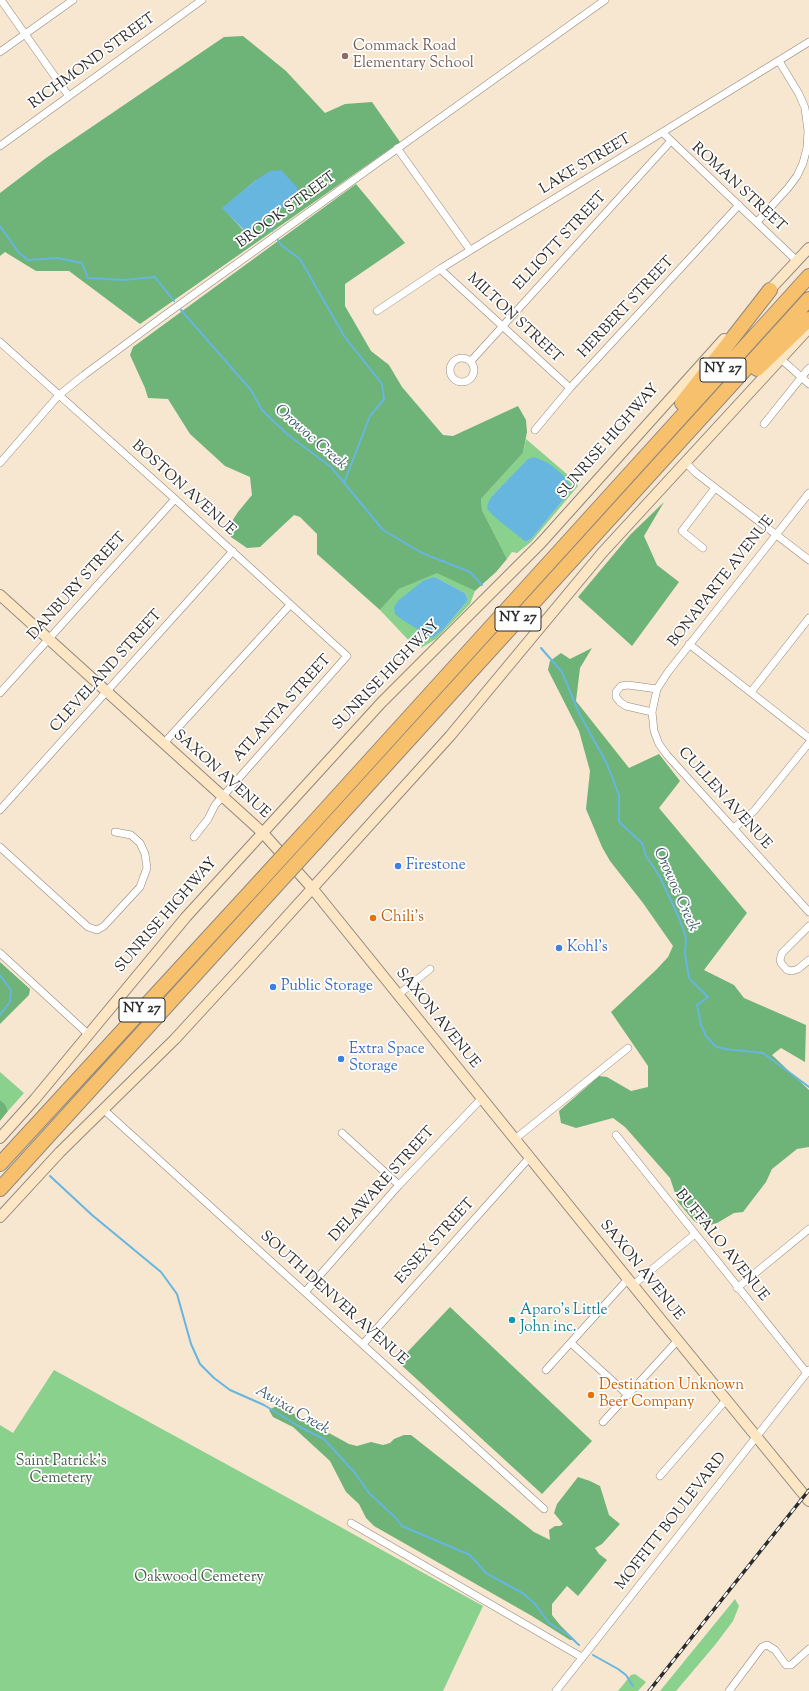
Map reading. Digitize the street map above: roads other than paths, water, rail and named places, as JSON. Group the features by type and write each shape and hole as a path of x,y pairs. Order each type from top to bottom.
{"highway":[{"name":"NY 27","path":"0,1164 305,832 809,276"},
{"path":"637,465 670,417 770,290"},
{"name":"NY 27","path":"0,1189 809,299"},
{"path":"721,396 747,379 809,319"},
{"path":"0,1155 20,1141"},
{"path":"0,1200 32,1155"}],"main road":[{"name":"SUNRISE HIGHWAY","path":"1,1137 35,1099 163,943 386,699 538,548 684,383 809,248"},
{"path":"0,1217 60,1152 187,1026 446,741 585,572 809,328"},
{"name":"SAXON AVENUE","path":"0,594 263,833 312,888 809,1501"}],"street":[{"path":"1,0 68,95"},
{"path":"0,52 73,0"},
{"name":"RICHMOND STREET","path":"0,146 68,95 202,0"},
{"name":"BROOK STREET","path":"0,462 59,395 84,375 397,148 605,0"},
{"name":"LAKE STREET","path":"377,311 470,250 663,133 809,42"},
{"path":"757,222 797,176 803,163 807,148 808,131 805,108 799,94 779,61"},
{"name":"ROMAN STREET","path":"663,133 670,142 739,205 797,261"},
{"name":"ELLIOTT STREET","path":"471,361 670,142"},
{"name":"MILTON STREET","path":"397,148 470,250"},
{"name":"HERBERT STREET","path":"535,430 570,388 739,205"},
{"name":"MILTON STREET","path":"440,269 570,388"},
{"name":"BOSTON AVENUE","path":"0,342 233,551 347,656"},
{"path":"782,359 809,384"},
{"path":"764,424 809,368"},
{"path":"685,462 715,488 809,560"},
{"path":"703,548 682,531 715,488"},
{"name":"BONAPARTE AVENUE","path":"657,689 668,672 809,493"},
{"name":"DANBURY STREET","path":"0,693 175,499"},
{"name":"CLEVELAND STREET","path":"0,810 233,551"},
{"path":"164,743 290,605"},
{"path":"751,692 809,618"},
{"path":"690,644 809,738"},
{"name":"ATLANTA STREET","path":"194,837 208,819 215,805 222,796 347,656"},
{"path":"652,712 626,706 616,697 616,692 621,686 628,685 657,689"},
{"name":"CULLEN AVENUE","path":"657,689 652,712 654,730 659,744 667,755 809,912"},
{"path":"734,828 754,811 809,743"},
{"path":"0,848 88,927 97,930 104,926 140,887 147,868 145,854 140,843 131,835 115,832"},
{"path":"809,926 782,953 780,960 787,970 792,971 798,969 809,960"},
{"path":"0,953 89,1034"},
{"path":"398,995 430,969"},
{"path":"515,1139 628,1048"},
{"name":"DELAWARE STREET","path":"306,1291 399,1186 482,1098"},
{"name":"SOUTH DENVER AVENUE","path":"103,1109 306,1291 544,1509"},
{"path":"342,1133 399,1186"},
{"name":"BUFFALO AVENUE","path":"616,1135 737,1288 808,1372"},
{"name":"ESSEX STREET","path":"363,1344 530,1157"},
{"path":"737,1288 809,1229"},
{"path":"546,1370 630,1282 695,1234"},
{"path":"603,1422 678,1340"},
{"path":"571,1343 628,1395"},
{"name":"MOFFITT BOULEVARD","path":"556,1691 808,1372"},
{"path":"660,1476 726,1400"},
{"path":"351,1523 583,1657"},
{"path":"729,1691 762,1647 767,1645 775,1650 786,1665 792,1666 809,1649"}],"water":[{"path":"281,170 297,187 297,197 247,233 222,208 256,180 270,171"},
{"path":"534,457 551,465 563,475 571,487 568,494 532,538 526,542 487,509 488,503 492,496 528,459"},
{"path":"435,577 465,593 468,600 443,630 432,638 395,614 394,607 399,600 424,580"}],"waterway":[{"path":"265,220 272,231"},
{"name":"Orowoc Creek","path":"0,226 19,253 28,260 57,258 82,263 88,278 124,280 155,277 174,301"},
{"path":"278,240 281,245 300,259 344,336 382,384 384,399 370,416 344,483"},
{"name":"Orowoc Creek","path":"181,310 251,390 262,410 287,434 331,467 383,530 422,553 470,572 482,585"},
{"name":"Orowoc Creek","path":"541,648 562,672 579,713 607,764 619,795 619,822 642,843 646,856 660,877 679,918 686,937 685,954 689,978 708,997 697,1005 701,1025 706,1036 715,1046 725,1049 763,1053 809,1087"},
{"name":"Awixa Creek","path":"0,975 11,990 10,1002 0,1015"},
{"name":"Awixa Creek","path":"50,1176 92,1215 161,1272 177,1294 191,1344 200,1364 214,1378 230,1390 264,1405 300,1427 324,1439 355,1473 369,1493 396,1518 402,1526 470,1555 486,1573 524,1594 536,1605 549,1623 567,1634 579,1645"},
{"name":"Awixa Creek","path":"593,1655 626,1675 633,1686"}],"railway":[{"path":"649,1691 809,1490"}],"place":[{"name":"Commack Road Elementary School","path":"345,56"},
{"name":"Firestone","path":"398,866"},
{"name":"Chili's","path":"373,918"},
{"name":"Kohl's","path":"559,948"},
{"name":"Public Storage","path":"273,987"},
{"name":"Extra Space Storage","path":"341,1059"},
{"name":"Aparo's Little John inc.","path":"512,1320"},
{"name":"Destination Unknown Beer Company","path":"591,1395"}],"park label":[{"name":"Saint Patrick's Cemetery","path":"61,1470"},
{"name":"Oakwood Cemetery","path":"199,1578"}]}
